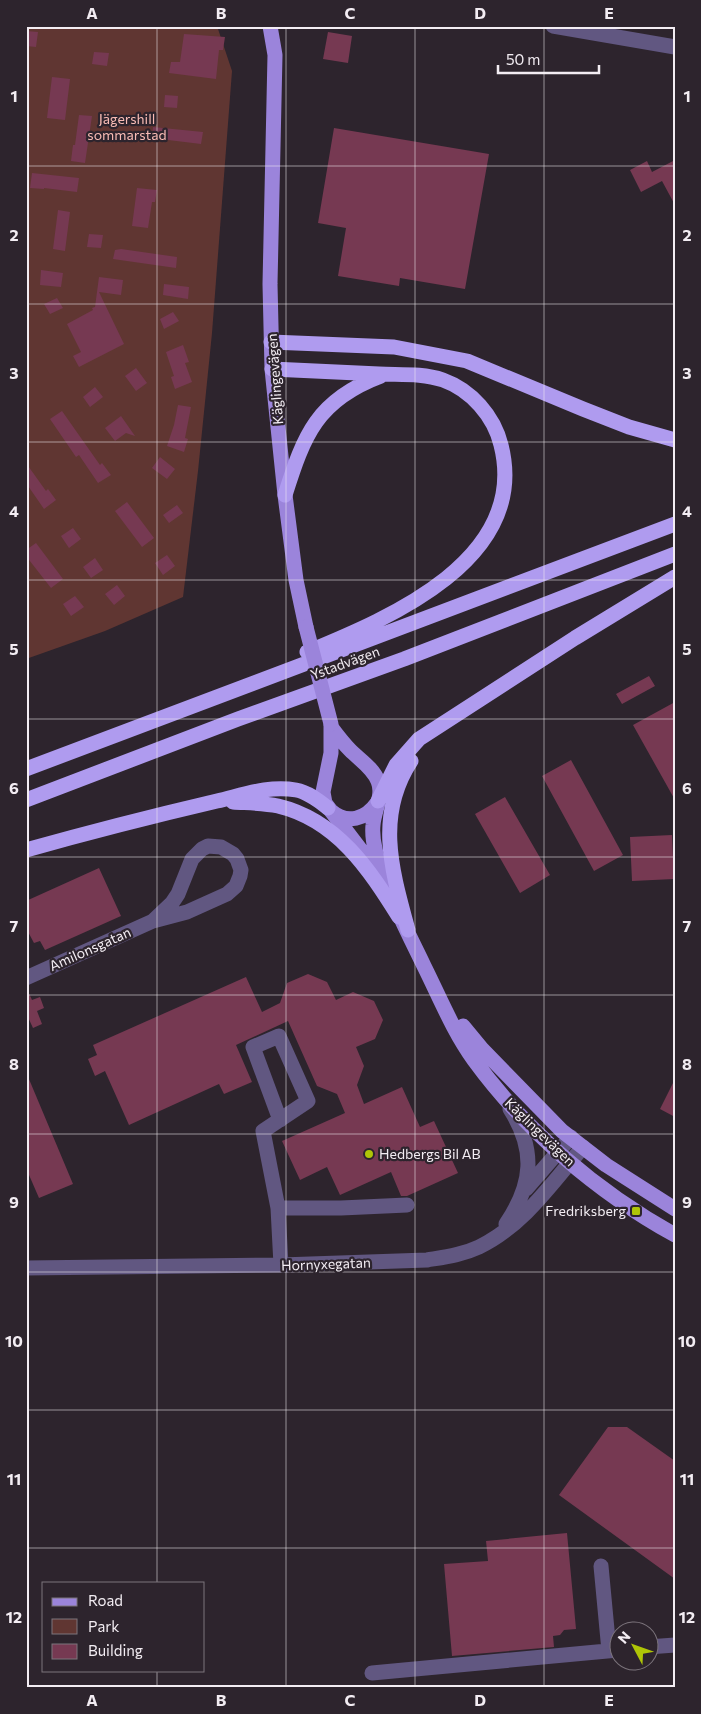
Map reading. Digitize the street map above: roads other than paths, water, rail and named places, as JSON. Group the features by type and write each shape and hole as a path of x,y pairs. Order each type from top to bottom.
{"highway":[{"path":"271,342 394,348 432,353 467,361 583,410 629,427 675,440"},
{"path":"208,700 239,679 322,646 374,622 423,596 452,575 472,555 487,535 505,489 505,471 499,438 485,411 473,398 459,388 443,380 415,375 272,369"},
{"path":"285,496 299,453 318,419 332,404 349,392 368,381 387,374"},
{"name":"Ystadvägen","path":"26,769 675,524"},
{"name":"Ystadvägen","path":"26,800 238,719 404,659 675,554"},
{"path":"378,802 396,765 409,748 419,739 575,638 675,578"},
{"path":"408,930 391,862 389,831 393,804 405,769 418,751 464,710"},
{"path":"26,850 164,812 264,790 289,789 305,793 329,809"},
{"path":"219,801 276,806 306,816 328,829 352,850 365,866 408,930"}],"main road":[{"name":"Käglingevägen","path":"270,26 275,55 270,284 272,369 296,580 331,725 331,753 323,792 325,803 329,809 387,885"},
{"name":"Käglingevägen","path":"331,725 349,750 376,776 380,788 373,825 373,836 387,885 438,996 473,1058 500,1092 564,1156 620,1202 675,1235"},
{"path":"329,809 340,817 357,819 368,813 378,802"},
{"name":"Käglingevägen","path":"438,996 482,1049 562,1131 634,1184 675,1208"}],"street":[{"path":"553,26 675,47"},
{"name":"Amilonsgatan","path":"26,978 153,921 187,912 227,894 236,886 240,876 240,865 237,859 221,847 208,846 202,849 192,859 178,894 172,903 165,912 153,921"},
{"path":"280,1120 253,1047 279,1036 308,1101 280,1120 263,1131 278,1208 281,1265"},
{"path":"494,1238 515,1210 528,1175 529,1161 518,1121 500,1092"},
{"name":"Hornyxegatan","path":"522,1193 577,1142"},
{"name":"Hornyxegatan","path":"26,1268 281,1265 427,1260 465,1253 494,1238 510,1227 526,1212 564,1156"},
{"path":"278,1208 407,1205"},
{"path":"601,1566 610,1622"},
{"path":"658,1646 675,1645"},
{"path":"372,1673 608,1651"}],"place":[{"name":"Hedbergs Bil AB","path":"369,1154"},
{"name":"Fredriksberg","path":"636,1211"}],"park label":[{"name":"Jägershill sommarstad","path":"127,128"}]}
